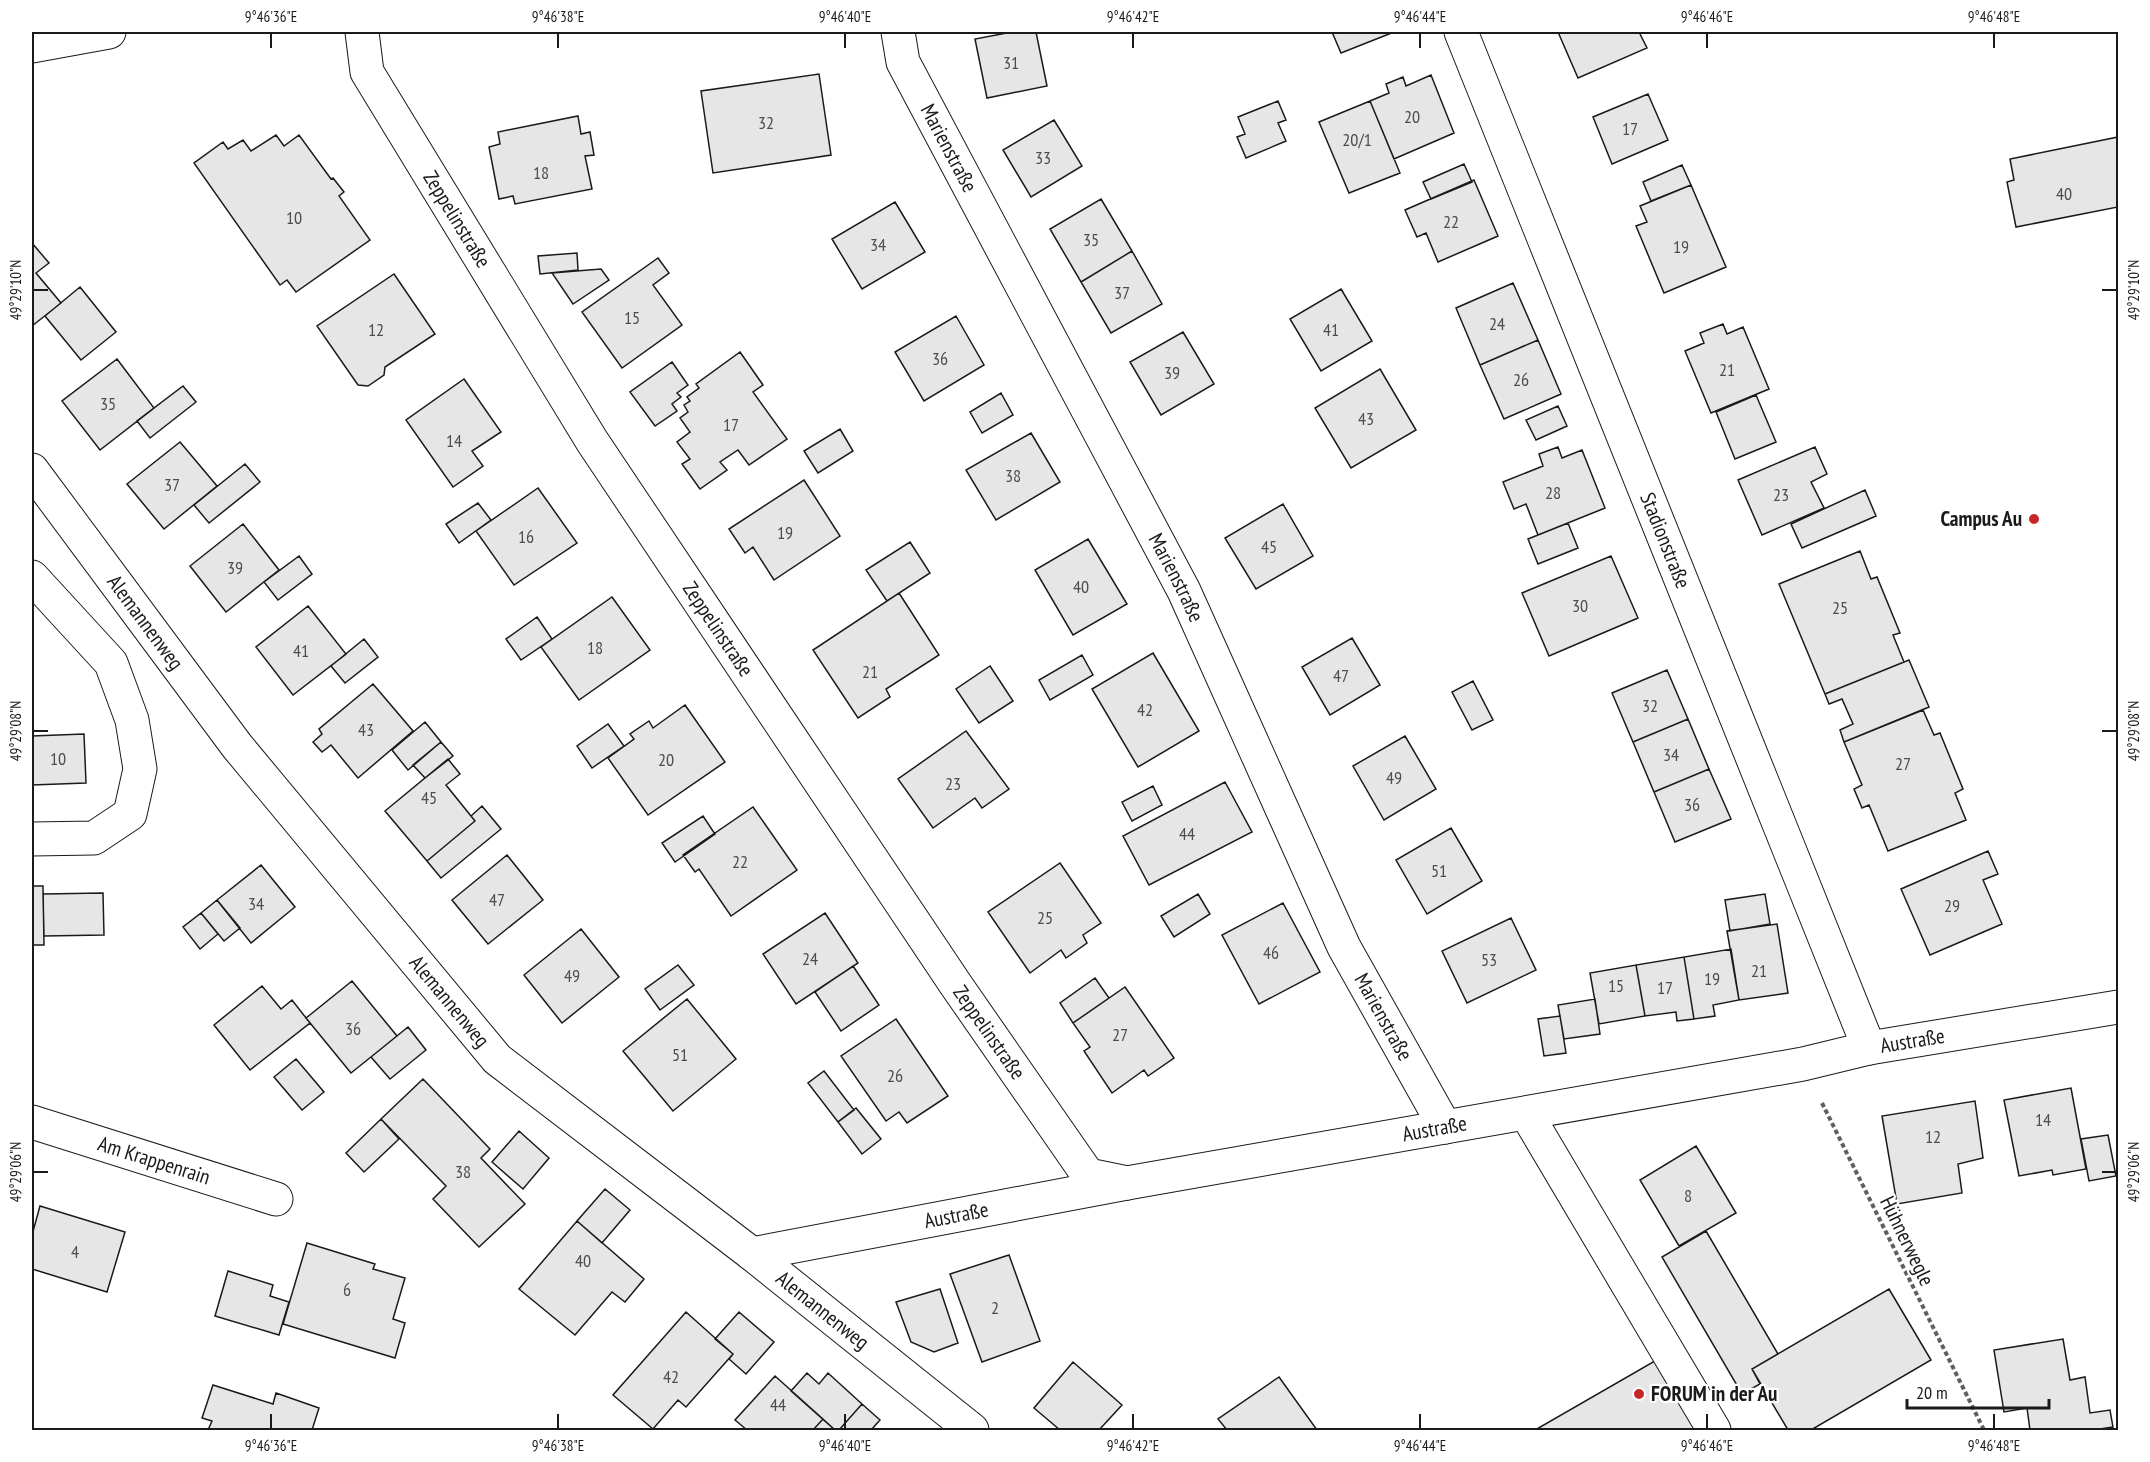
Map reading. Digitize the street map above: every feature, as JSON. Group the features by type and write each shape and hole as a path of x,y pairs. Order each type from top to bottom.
{"street":[{"path":"32,46 109,32"},
{"name":"Zeppelinstraße","path":"362,32 367,72 592,441 956,985 1089,1175 1127,1183"},
{"name":"Marienstraße","path":"898,32 903,62 1184,591 1344,947 1445,1127"},
{"name":"Stadionstraße","path":"1461,32 1869,1048"},
{"name":"Alemannenweg","path":"32,470 237,746 496,1059 752,1254 972,1431"},
{"path":"32,577 111,663 132,720 140,769 130,814 94,838 32,839"},
{"name":"Austraße","path":"752,1254 1127,1183 1803,1064 1869,1048 2118,1007"},
{"path":"1526,1113 1714,1431"},
{"name":"Am Krappenrain","path":"32,1122 276,1199"}],"path":[{"name":"Hühnerwegle","path":"1803,1064 1984,1431"}],"building":[{"path":"1012,32 1036,32 1047,86 987,98 975,39"},
{"path":"1332,32 1394,32 1341,53"},
{"path":"1558,32 1639,32 1647,48 1578,78"},
{"path":"819,74 831,155 713,173 701,91"},
{"path":"1431,75 1454,133 1394,159 1370,101 1389,93 1386,84 1403,77 1406,86"},
{"path":"1648,94 1668,140 1612,164 1593,117"},
{"path":"1278,101 1286,120 1278,123 1286,141 1246,158 1237,137 1245,134 1238,117"},
{"path":"1370,101 1400,173 1349,193 1319,122"},
{"path":"578,116 581,134 590,132 594,155 585,156 592,189 515,204 513,196 499,199 489,147 500,144 498,132"},
{"path":"1054,120 1082,166 1031,197 1003,150"},
{"path":"276,135 284,146 299,135 331,179 333,178 344,192 339,196 370,240 296,292 287,280 280,285 194,163 223,142 228,149 243,140 251,151"},
{"path":"2118,137 2118,207 2016,227 2007,182 2014,180 2010,159"},
{"path":"1464,164 1472,182 1431,199 1423,182"},
{"path":"1682,165 1691,185 1651,201 1643,182"},
{"path":"1474,180 1498,236 1438,262 1426,233 1417,237 1405,210"},
{"path":"1691,185 1726,267 1664,293 1636,226 1647,222 1640,206"},
{"path":"1101,199 1132,251 1081,282 1050,229"},
{"path":"895,202 925,252 862,289 832,239"},
{"path":"32,243 49,263 36,273 61,303 32,326"},
{"path":"1132,251 1162,304 1111,333 1081,282"},
{"path":"577,253 578,270 540,274 538,256"},
{"path":"658,258 669,273 653,285 682,325 622,368 582,312"},
{"path":"601,269 609,280 573,304 552,273"},
{"path":"394,274 435,334 385,367 384,375 368,386 358,385 317,326"},
{"path":"1513,283 1538,340 1480,365 1456,308"},
{"path":"80,287 116,332 81,360 45,316"},
{"path":"1341,289 1372,341 1321,371 1290,319"},
{"path":"956,316 984,365 924,401 895,352"},
{"path":"1723,324 1727,334 1743,327 1769,389 1711,413 1685,351 1704,343 1700,333"},
{"path":"1183,332 1214,384 1161,415 1130,362"},
{"path":"1538,340 1561,394 1504,419 1480,365"},
{"path":"740,352 763,385 753,392 787,439 749,465 738,450 720,462 727,470 700,489 682,464 690,459 677,442 690,432 680,418 688,412 684,405 690,401 687,397 699,388 696,384"},
{"path":"117,359 154,408 100,450 62,401"},
{"path":"672,362 688,385 677,393 681,397 672,404 677,411 655,426 630,392"},
{"path":"1380,369 1416,430 1351,468 1315,408"},
{"path":"464,379 501,432 472,451 483,466 453,487 406,420"},
{"path":"183,386 196,402 150,438 137,421"},
{"path":"1001,393 1013,415 982,433 970,412"},
{"path":"1756,395 1776,442 1735,459 1716,412"},
{"path":"1558,406 1567,426 1536,440 1526,420"},
{"path":"840,429 853,451 818,473 804,451"},
{"path":"1031,433 1060,482 996,520 966,470"},
{"path":"180,442 217,486 164,529 127,484"},
{"path":"1558,447 1562,458 1582,450 1605,508 1538,535 1526,504 1514,509 1503,482 1543,466 1539,454"},
{"path":"1815,447 1827,474 1811,482 1824,508 1762,535 1738,480"},
{"path":"245,464 260,482 209,523 194,505"},
{"path":"804,480 840,536 774,580 753,547 745,553 729,529"},
{"path":"538,488 577,543 514,585 476,531"},
{"path":"1865,490 1876,516 1802,548 1791,524"},
{"path":"478,503 491,520 459,543 446,524"},
{"path":"1283,504 1313,556 1256,589 1225,538"},
{"path":"1568,523 1578,548 1538,564 1528,539"},
{"path":"243,524 279,570 226,612 190,566"},
{"path":"1088,539 1127,604 1073,635 1035,570"},
{"path":"910,542 930,573 887,601 866,570"},
{"path":"1860,551 1871,579 1877,577 1900,633 1893,635 1904,662 1825,694 1779,584"},
{"path":"299,556 312,574 278,600 264,582"},
{"path":"1611,556 1638,618 1549,656 1522,593"},
{"path":"899,593 939,655 886,689 890,697 858,718 813,650"},
{"path":"612,597 650,650 579,700 541,647"},
{"path":"308,606 346,654 293,695 256,647"},
{"path":"537,617 552,639 521,660 506,639"},
{"path":"1352,638 1380,685 1330,715 1302,667"},
{"path":"364,639 378,657 345,683 331,666"},
{"path":"1153,653 1199,731 1138,767 1092,689"},
{"path":"1082,655 1093,675 1050,700 1039,680"},
{"path":"1909,660 1929,707 1844,742 1840,730 1853,724 1842,699 1829,704 1825,694"},
{"path":"990,666 1013,701 979,723 956,689"},
{"path":"1667,670 1688,719 1633,742 1612,693"},
{"path":"1473,681 1493,720 1472,730 1452,692"},
{"path":"373,684 413,731 358,778 331,745 322,752 313,742 322,734 319,729"},
{"path":"685,705 725,762 648,815 608,758 634,739 630,734 649,721 653,728"},
{"path":"1923,710 1934,735 1940,733 1963,789 1955,793 1966,820 1888,851 1869,805 1862,808 1854,789 1862,785 1844,742"},
{"path":"1688,719 1709,769 1654,792 1633,742"},
{"path":"425,722 441,742 408,770 392,750"},
{"path":"608,724 624,746 592,768 577,746"},
{"path":"966,731 1009,789 982,808 975,798 933,828 898,779"},
{"path":"84,734 86,783 32,785 32,736"},
{"path":"1405,736 1436,789 1384,820 1353,766"},
{"path":"441,742 453,756 425,778 413,765"},
{"path":"448,759 460,774 446,785 475,821 427,861 385,811"},
{"path":"1709,769 1731,819 1675,842 1654,792"},
{"path":"1225,782 1252,832 1149,885 1123,836"},
{"path":"1153,786 1162,805 1132,821 1122,802"},
{"path":"482,806 501,829 441,878 427,861 475,821 471,816"},
{"path":"753,807 797,870 731,916 699,869 695,872 683,855"},
{"path":"703,816 715,834 675,862 662,843"},
{"path":"1451,828 1482,881 1427,914 1396,860"},
{"path":"1988,851 1998,874 1983,880 2002,924 1930,955 1901,889"},
{"path":"507,855 543,900 488,944 452,900"},
{"path":"1060,863 1101,923 1083,935 1087,943 1066,958 1061,950 1030,973 988,912"},
{"path":"261,865 295,907 251,943 217,900"},
{"path":"32,886 43,886 44,945 32,945"},
{"path":"103,893 104,935 44,936 43,894"},
{"path":"1198,894 1210,914 1174,937 1161,916"},
{"path":"1765,894 1770,924 1730,931 1725,900"},
{"path":"217,900 240,928 224,941 201,913"},
{"path":"1283,903 1320,972 1259,1004 1222,935"},
{"path":"201,913 218,934 200,949 183,927"},
{"path":"825,913 858,963 796,1004 763,954"},
{"path":"1511,918 1536,970 1467,1003 1442,951"},
{"path":"1777,924 1788,993 1739,1000 1727,931"},
{"path":"581,929 619,977 562,1023 524,975"},
{"path":"1731,949 1739,1000 1713,1005 1715,1016 1694,1019 1684,957"},
{"path":"1684,957 1694,1019 1677,1021 1676,1012 1645,1016 1636,965"},
{"path":"678,965 694,985 660,1010 645,989"},
{"path":"1636,965 1645,1016 1599,1024 1590,973"},
{"path":"853,966 879,1005 841,1031 815,992"},
{"path":"1095,978 1109,998 1073,1023 1060,1003"},
{"path":"352,981 397,1036 351,1073 306,1018"},
{"path":"262,986 281,1009 292,1000 310,1023 250,1070 214,1025"},
{"path":"1125,987 1174,1058 1148,1076 1144,1070 1112,1093 1084,1051 1090,1047 1073,1023"},
{"path":"687,999 736,1059 673,1111 623,1051"},
{"path":"1595,999 1600,1034 1564,1039 1558,1005"},
{"path":"1560,1016 1566,1053 1544,1056 1538,1019"},
{"path":"896,1019 948,1096 907,1123 899,1112 886,1121 841,1056"},
{"path":"408,1027 426,1050 390,1079 371,1057"},
{"path":"296,1059 324,1092 302,1110 274,1077"},
{"path":"824,1071 854,1110 838,1122 808,1083"},
{"path":"423,1079 490,1149 481,1158 525,1204 479,1247 433,1199 446,1186 381,1119"},
{"path":"2071,1088 2086,1169 2053,1175 2052,1170 2019,1176 2004,1100"},
{"path":"1975,1101 1983,1158 1958,1164 1962,1193 1897,1204 1882,1116"},
{"path":"856,1108 881,1139 862,1154 838,1122"},
{"path":"381,1119 399,1139 364,1172 346,1153"},
{"path":"519,1131 549,1158 523,1189 492,1162"},
{"path":"2108,1135 2116,1176 2089,1181 2081,1139"},
{"path":"1696,1146 1736,1213 1679,1246 1640,1180"},
{"path":"605,1189 630,1210 602,1243 577,1221"},
{"path":"40,1206 125,1232 107,1292 32,1269 32,1235"},
{"path":"577,1221 644,1279 625,1302 612,1292 575,1335 519,1289"},
{"path":"1706,1231 1778,1354 1752,1369 1760,1384 1742,1394 1662,1257"},
{"path":"307,1243 375,1264 373,1269 405,1278 393,1319 405,1323 395,1358 283,1324"},
{"path":"1009,1255 1040,1341 982,1362 950,1274"},
{"path":"228,1271 273,1285 270,1296 289,1302 279,1335 215,1316"},
{"path":"940,1289 958,1343 934,1352 911,1342 896,1302"},
{"path":"1889,1289 1931,1360 1811,1430 1788,1430 1752,1369"},
{"path":"686,1312 733,1354 686,1407 678,1400 653,1429 613,1395"},
{"path":"739,1312 774,1342 746,1374 729,1359 733,1354 715,1339"},
{"path":"2063,1339 2070,1380 2085,1377 2090,1413 2110,1410 2113,1427 2093,1430 2030,1430 2027,1408 2004,1412 1994,1350"},
{"name":"FORUM in der Au","path":"1660,1358 1703,1430 1535,1430"},
{"path":"1073,1362 1122,1405 1099,1430 1060,1430 1034,1408"},
{"path":"807,1373 819,1384 828,1373 862,1404 839,1430 835,1430 791,1391"},
{"path":"775,1376 823,1419 813,1430 747,1430 735,1420"},
{"path":"1279,1377 1317,1430 1227,1430 1218,1419"},
{"path":"213,1385 273,1404 276,1393 319,1408 312,1430 208,1430 212,1421 202,1418"},
{"path":"862,1404 880,1420 871,1430 839,1430"},
{"path":"823,1419 835,1430 813,1430"}],"place":[{"name":"Campus Au","path":"2034,519"},
{"name":"FORUM in der Au","path":"1639,1394"}]}
